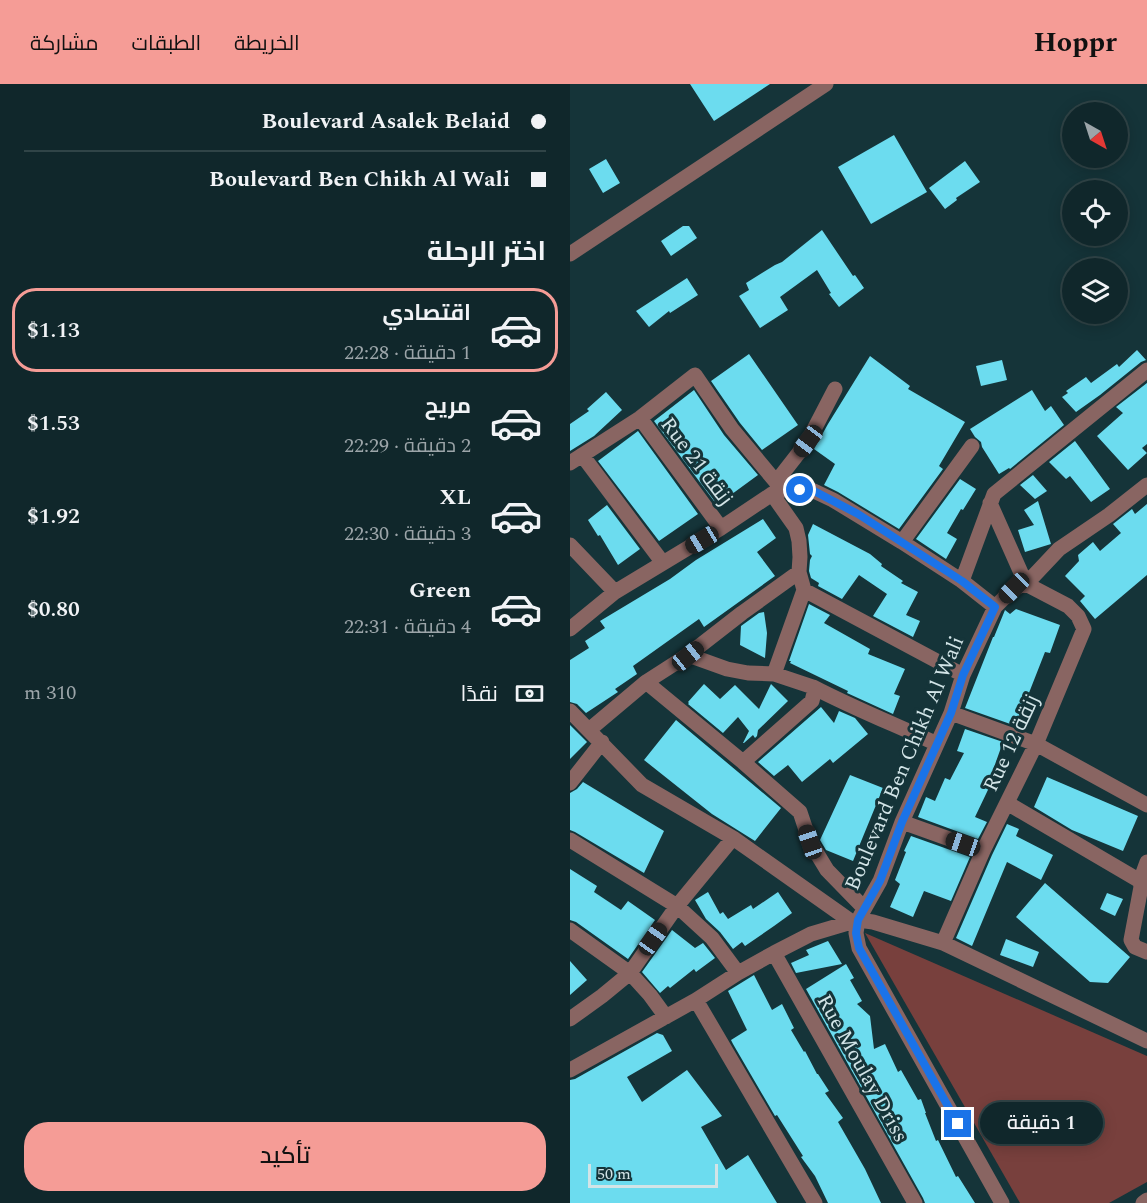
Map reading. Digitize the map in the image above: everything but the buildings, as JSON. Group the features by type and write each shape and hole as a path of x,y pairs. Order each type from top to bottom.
{"street":[{"path":"570,254 826,84"},
{"path":"962,581 994,494 1147,370"},
{"path":"663,563 576,459 639,418 694,375 778,488 796,528 799,541 799,572 804,590 774,674"},
{"path":"570,629 615,592 721,528 778,488 808,441 835,389"},
{"name":"Rue 21 زنقة","path":"639,418 721,528"},
{"path":"902,542 972,446"},
{"name":"Boulevard Ben Chikh Al Wali","path":"1002,1203 859,948 856,933 858,917 880,881 902,822 951,713 963,675 995,607 1014,588 1026,584 1059,549 1109,515 1147,485"},
{"path":"778,488 814,491 858,514 962,581 995,607"},
{"path":"990,503 1026,584"},
{"path":"570,545 615,592"},
{"path":"589,730 646,682 688,656 742,612 799,572"},
{"name":"Rue 12 زنقة","path":"943,942 983,851 1036,744 1084,629 1078,616 1068,606 1026,584"},
{"path":"804,590 963,675"},
{"path":"688,656 727,669 748,674 774,674 813,687 858,710 937,744"},
{"path":"646,682 800,812 810,842 858,917"},
{"path":"743,762 812,701 813,687"},
{"path":"570,711 642,785 733,838 858,917 943,942 1147,1041"},
{"path":"951,713 1036,744 1147,806"},
{"path":"570,783 602,742"},
{"path":"1006,803 1140,881"},
{"path":"902,822 983,851"},
{"path":"570,1019 630,973 677,906 733,838"},
{"path":"570,840 677,906 712,938 738,973"},
{"path":"1147,862 1140,881 1142,887 1131,940 1135,947 1147,952"},
{"path":"570,1070 696,1000 774,953 811,934 858,917"},
{"path":"570,930 630,973 666,1017"},
{"name":"Rue Moulay Driss","path":"774,953 915,1203"},
{"path":"696,1000 815,1203"},
{"path":"1143,1203 1147,1200"}],"shaded area":[{"path":"865,933 1147,1056 1147,1182 1109,1203 1020,1203"}],"route":[{"path":"800,490 814,491 858,514 962,581 995,607 963,675 951,713 902,822 880,881 858,920 856,933 859,948 958,1124"}]}
